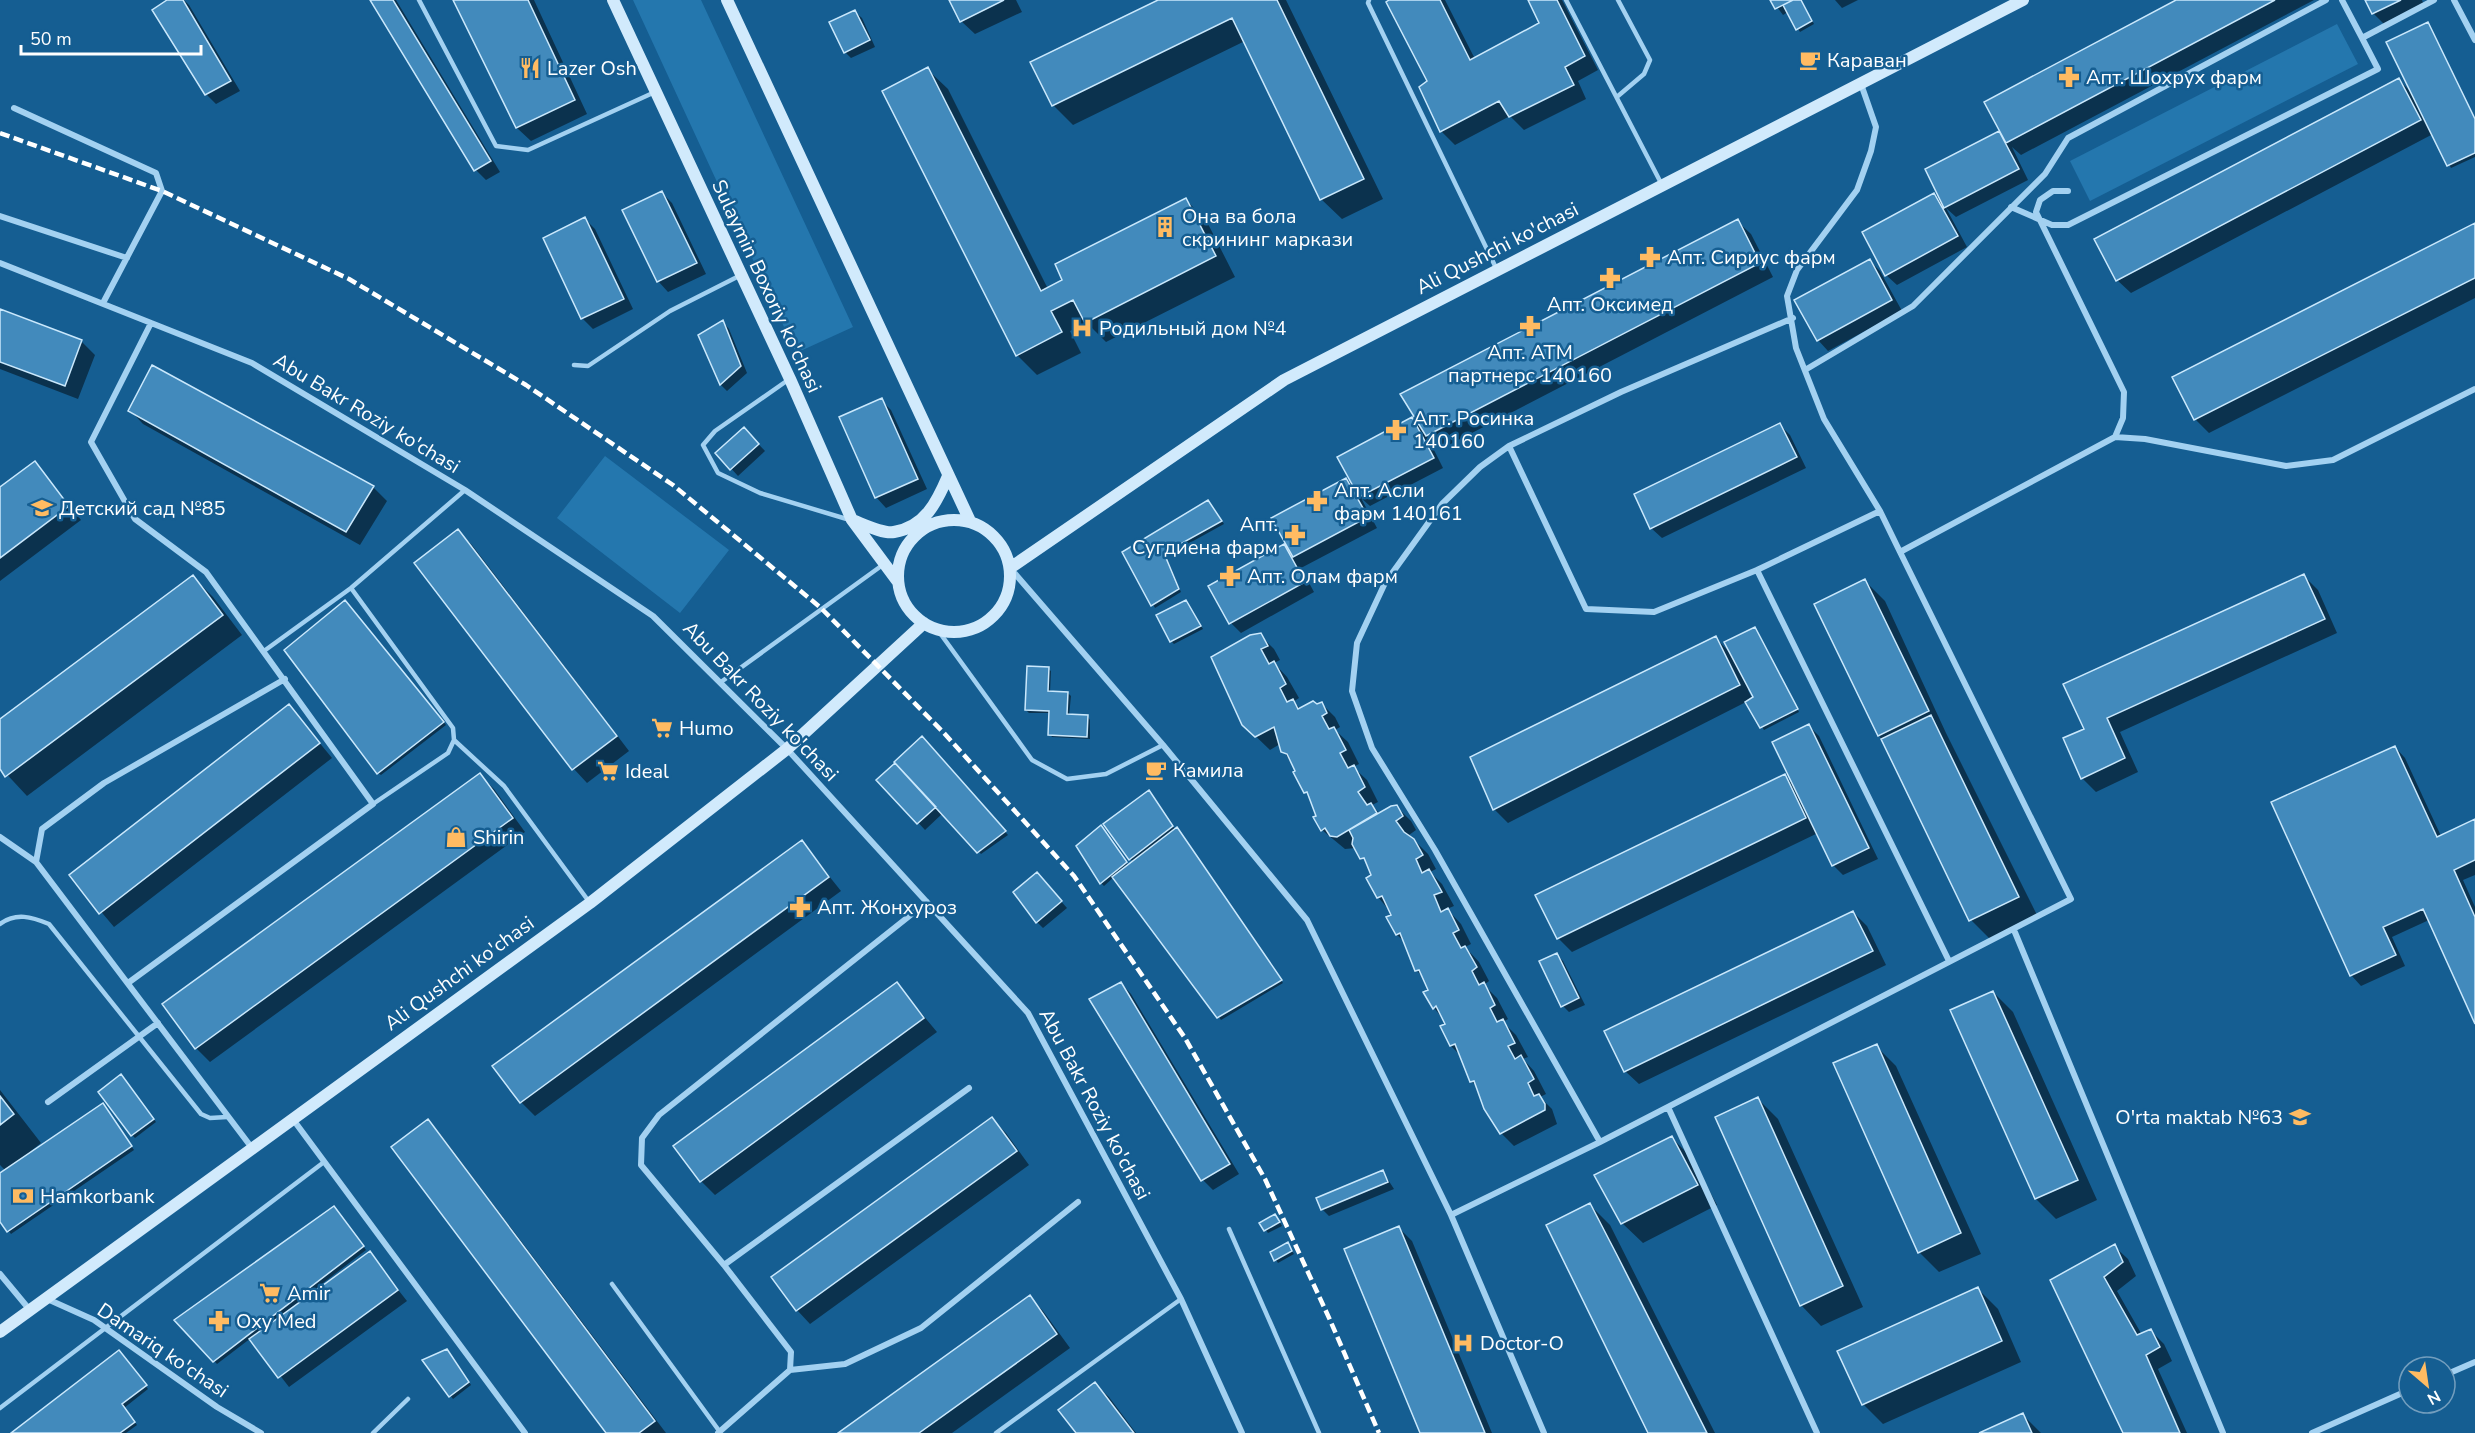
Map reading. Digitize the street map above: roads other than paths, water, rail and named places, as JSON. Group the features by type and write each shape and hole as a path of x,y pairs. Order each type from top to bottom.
{"main road":[{"name":"Sulaymin Boxoriy ko'chasi","path":"613,0 790,379 852,520 898,582"},
{"path":"727,0 970,521"},
{"name":"Ali Qushchi ko'chasi","path":"1010,568 1284,380 2023,0"},
{"path":"852,520 892,533 912,525 927,517 938,501 948,476"},
{"path":"943,521 970,521 985,528 1006,552 1010,568 1010,587 1003,605 991,619 975,628 956,632 937,630 911,612 902,598 898,582 899,563 906,546 918,532 943,521"},
{"name":"Ali Qushchi ko'chasi","path":"0,1332 590,903 787,749 924,623"}],"street":[{"path":"1805,370 1913,306 2045,174 2068,138 2326,0"},
{"path":"2011,207 2052,225 2068,225 2378,69 2342,0"},
{"path":"2362,38 2434,0"},
{"path":"2454,0 2475,40"},
{"path":"1451,1215 1600,1142 2072,899 1880,511 1824,419 1796,348 1787,296 1797,270 1857,190 1871,151 1876,127 1861,84"},
{"path":"14,108 156,173 162,191 103,303"},
{"path":"2068,191 2054,191 2040,200 2036,212 2124,392 2123,418 2115,437"},
{"path":"0,216 127,258"},
{"name":"Abu Bakr Roziy ko'chasi","path":"0,263 252,363 465,490 653,616 787,749 1028,1013 1181,1299 1242,1433"},
{"path":"1600,1142 1435,850 1372,748 1352,691 1357,643 1385,583 1442,504 1480,467 1509,446 1621,392 1792,318"},
{"path":"128,983 372,804 206,572 135,519 91,442 151,323"},
{"path":"1900,552 2115,437 2145,439 2286,466 2333,460 2475,389"},
{"path":"1509,446 1586,609 1654,612 1756,570 1880,511"},
{"path":"1010,568 1163,745 1307,920 1451,1215 1544,1433"},
{"path":"1756,570 1949,961"},
{"path":"36,862 42,829 105,783 285,680"},
{"path":"0,837 36,862 252,1148"},
{"path":"790,1370 791,1352 724,1264 641,1165 642,1138 659,1115 927,902"},
{"path":"2014,930 2223,1433"},
{"path":"48,1102 158,1023"},
{"path":"724,1264 969,1088"},
{"path":"1668,1107 1816,1433"},
{"path":"292,1118 525,1433"},
{"path":"719,1432 790,1370 845,1364 921,1328 1078,1202"},
{"path":"1,1278 29,1310"},
{"name":"Damariq ko'chasi","path":"45,1298 94,1320 217,1407 261,1433"},
{"path":"2457,1370 2475,1362"},
{"path":"2312,1433 2397,1395"}],"lane":[{"path":"418,0 496,146 528,150 655,92"},
{"path":"1369,0 1368,3 1497,270"},
{"path":"1566,0 1662,186"},
{"path":"1617,96 1644,74 1650,60 1618,0"},
{"path":"574,365 588,366 670,310 741,274"},
{"path":"790,379 715,431 703,445 718,473 760,493 852,520"},
{"path":"264,651 351,588 465,490"},
{"path":"721,682 886,563"},
{"path":"351,588 453,728 454,740 448,753 372,804"},
{"path":"937,630 1032,760 1066,779 1106,774 1163,745"},
{"path":"454,740 504,786 590,903"},
{"path":"0,924 7,919 29,916 49,924 201,1114 210,1118 227,1117"},
{"path":"0,1408 324,1162"},
{"path":"1229,1229 1319,1433"},
{"path":"612,1284 719,1432"},
{"path":"996,1433 1181,1299"},
{"path":"374,1433 408,1399"}],"railway":[{"path":"0,133 162,191 349,279 526,385 673,485 821,608 943,732 1074,876 1185,1038 1265,1179 1379,1433"}],"place":[{"name":"Караван","path":"1810,60"},
{"name":"Lazer Osh","path":"530,68"},
{"name":"Апт. Шохрух фарм","path":"2069,77"},
{"name":"Она ва бола скрининг маркази","path":"1165,227"},
{"name":"Апт. Сириус фарм","path":"1650,257"},
{"name":"Апт. Оксимед","path":"1610,278"},
{"name":"Апт. АТМ партнерс 140160","path":"1530,326"},
{"name":"Родильный дом №4","path":"1082,328"},
{"name":"Апт. Росинка 140160","path":"1396,430"},
{"name":"Апт. Асли фарм 140161","path":"1317,501"},
{"name":"Детский сад №85","path":"42,508"},
{"name":"Апт. Сугдиена фарм","path":"1295,535"},
{"name":"Апт. Олам фарм","path":"1230,576"},
{"name":"Humo","path":"662,728"},
{"name":"Камила","path":"1156,770"},
{"name":"Ideal","path":"608,771"},
{"name":"Shirin","path":"456,837"},
{"name":"Апт. Жонхуроз","path":"800,907"},
{"name":"O'rta maktab №63","path":"2300,1117"},
{"name":"Hamkorbank","path":"23,1196"},
{"name":"Amir","path":"270,1293"},
{"name":"Oxy Med","path":"219,1321"},
{"name":"Doctor-O","path":"1463,1343"}]}
